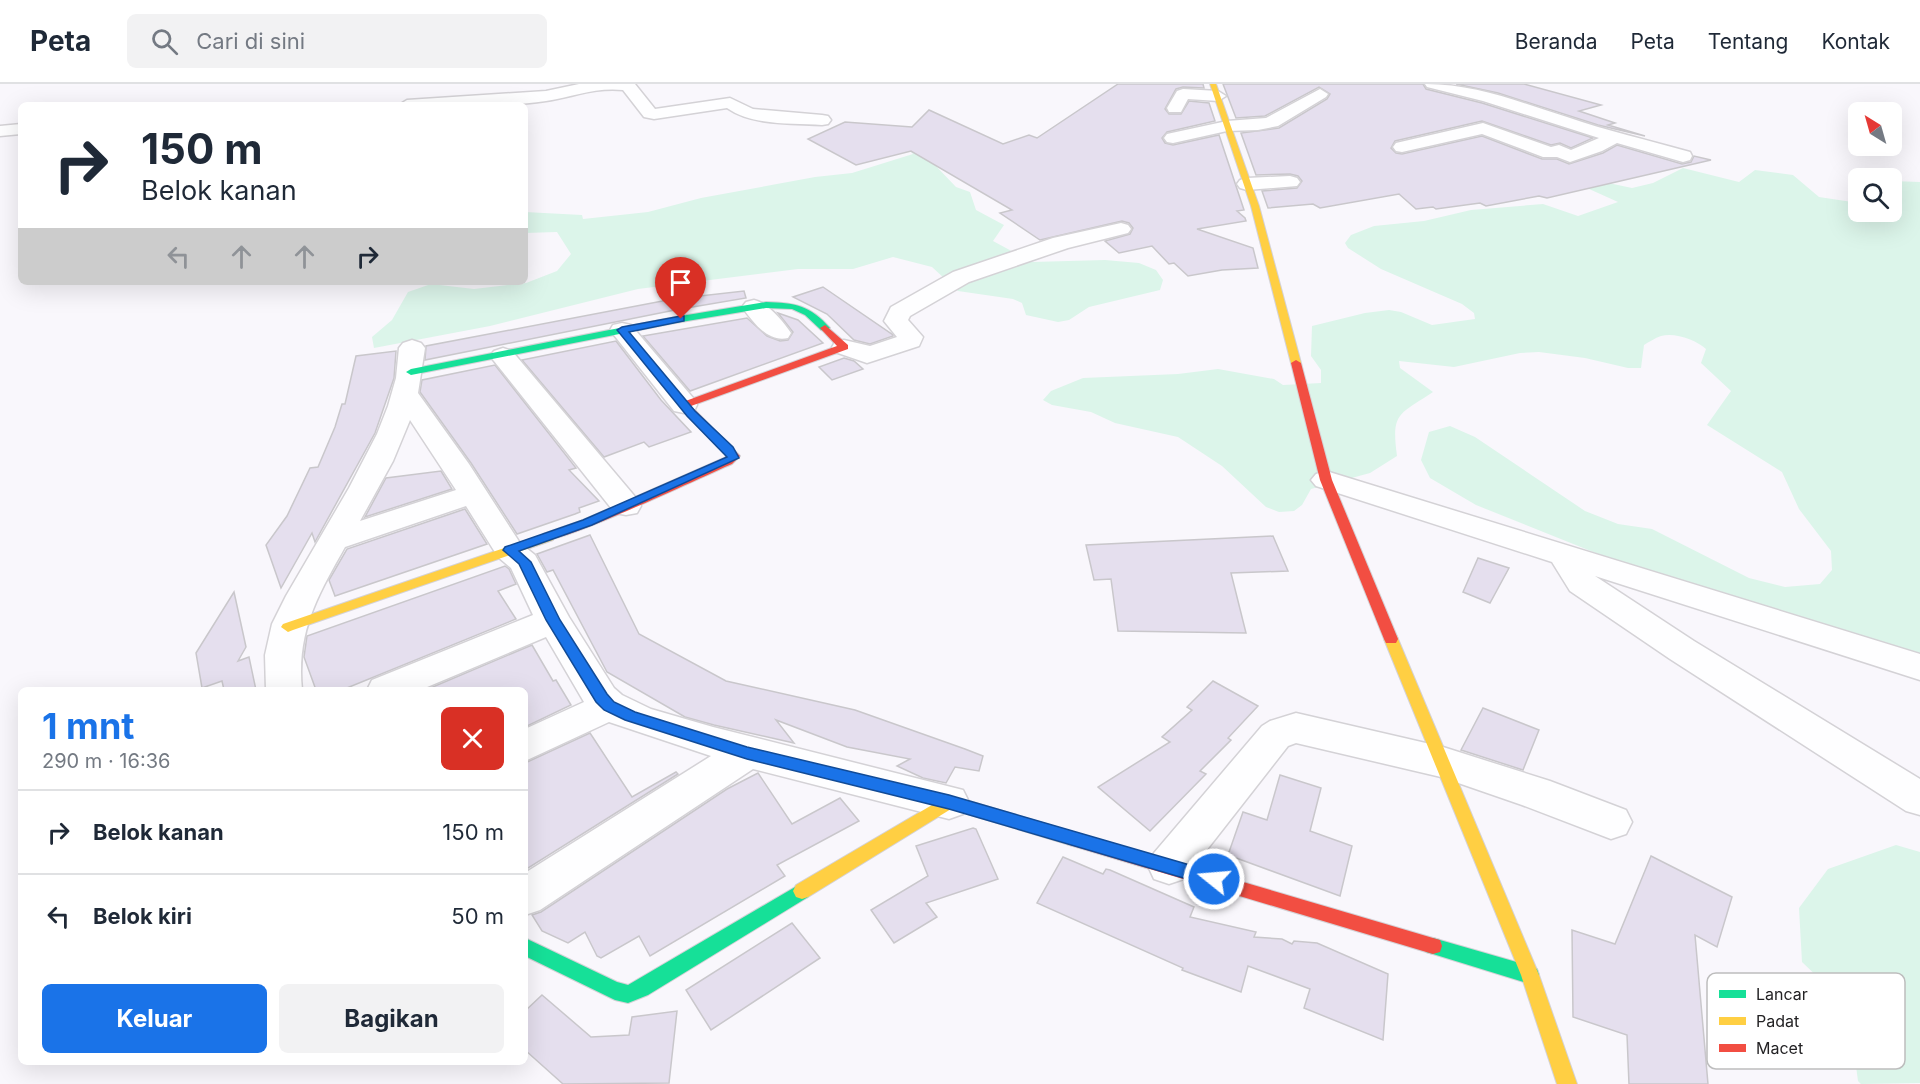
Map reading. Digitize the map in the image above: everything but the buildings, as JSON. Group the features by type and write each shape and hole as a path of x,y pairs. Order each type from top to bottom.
{"street":[{"path":"455,102 536,97 602,84"},
{"path":"611,84 628,86 650,113 654,114 730,103 752,114 822,120"},
{"path":"1433,84 1488,97 1683,156"},
{"path":"1175,108 1183,94 1216,90 1258,219 1326,480 1530,975 1567,1084"},
{"path":"1173,138 1227,126 1272,122 1320,94"},
{"path":"1402,147 1483,128 1550,153 1558,151 1570,156 1596,147 1616,136"},
{"path":"1247,184 1290,182"},
{"path":"684,405 844,347 858,349 867,355 874,355 910,341 911,337 896,321 900,312 961,277 1061,243 1121,229"},
{"path":"410,372 503,356 622,330 754,307 787,305 798,308 844,347"},
{"path":"754,307 779,333"},
{"path":"288,627 587,523 734,458 729,450 684,405 622,330"},
{"path":"503,356 626,506"},
{"path":"410,372 474,494 509,550 524,562 553,620 601,698 609,706 630,716 747,753 949,802 1530,975"},
{"path":"284,687 280,665 288,627 387,443 410,372"},
{"path":"1326,480 1920,667"},
{"path":"333,540 474,494"},
{"path":"1565,557 1582,583 1682,650 1920,799"},
{"path":"392,687 553,620"},
{"path":"528,745 609,706"},
{"path":"1169,866 1275,736 1283,730 1296,728 1443,762 1536,793 1611,822"},
{"path":"528,894 747,753"},
{"path":"528,948 615,991 628,994 641,989 949,802"}],"green space":[{"path":"932,144 934,164 956,187 970,192 976,210 1004,225 993,241 1032,262 1105,260 1139,263 1156,270 1163,280 1160,290 1089,307 1069,320 1058,322 1026,315 1022,303 1013,299 958,291 932,267 893,257 853,269 798,269 638,289 490,326 374,348 372,337 392,320 408,292 428,285 474,289 528,285 528,282 557,271 571,254 557,232 528,233 528,212 582,215 583,219 648,212 701,198 815,177 852,173 913,154 906,147"},
{"path":"1683,168 1739,182 1755,170 1793,175 1819,197 1848,201 1848,222 1902,222 1902,181 1920,182 1920,655 1688,590 1476,505 1430,478 1421,460 1429,432 1450,426 1475,437 1585,511 1618,524 1652,529 1749,578 1785,587 1820,584 1832,570 1831,551 1799,509 1782,472 1707,425 1731,391 1701,363 1706,349 1685,338 1673,335 1661,336 1644,345 1641,368 1628,368 1585,358 1539,352 1520,353 1454,367 1399,361 1400,368 1433,392 1400,416 1395,431 1397,456 1370,473 1311,489 1302,505 1294,511 1279,512 1266,507 1222,466 1178,437 1115,423 1091,412 1052,405 1043,400 1051,391 1083,378 1178,374 1218,369 1274,379 1283,385 1321,383 1321,370 1311,356 1312,326 1365,313 1389,310 1401,312 1432,325 1475,319 1474,313 1462,304 1381,269 1348,248 1345,243 1351,235 1374,226 1424,221 1471,210 1543,204 1578,216 1618,202 1578,184 1599,181 1632,188 1653,183"},
{"path":"1896,845 1920,852 1920,1083 1861,1084 1858,1081 1856,1069 1905,1069 1905,973 1814,973 1802,962 1799,908 1828,869"}],"traffic: fast":[{"path":"411,372 675,320 766,305 794,306 808,313 825,328"},
{"path":"528,948 615,991 628,994 641,989 802,891"},
{"path":"1433,946 1530,975"}],"traffic: slow":[{"path":"1213,84 1255,206 1296,363"},
{"path":"288,627 548,537"},
{"path":"1391,639 1530,975 1567,1084"},
{"path":"802,891 949,802 1073,839"}],"traffic: jam":[{"path":"548,537 587,523 728,461 734,456 684,405 844,347 825,328"},
{"path":"1296,363 1326,480 1391,639"},
{"path":"1073,839 1433,946"}],"route":[{"path":"681,319 622,330 691,413 729,450 734,458 587,523 509,550 524,562 553,620 601,698 609,706 630,716 747,753 949,802 1214,879"}]}
